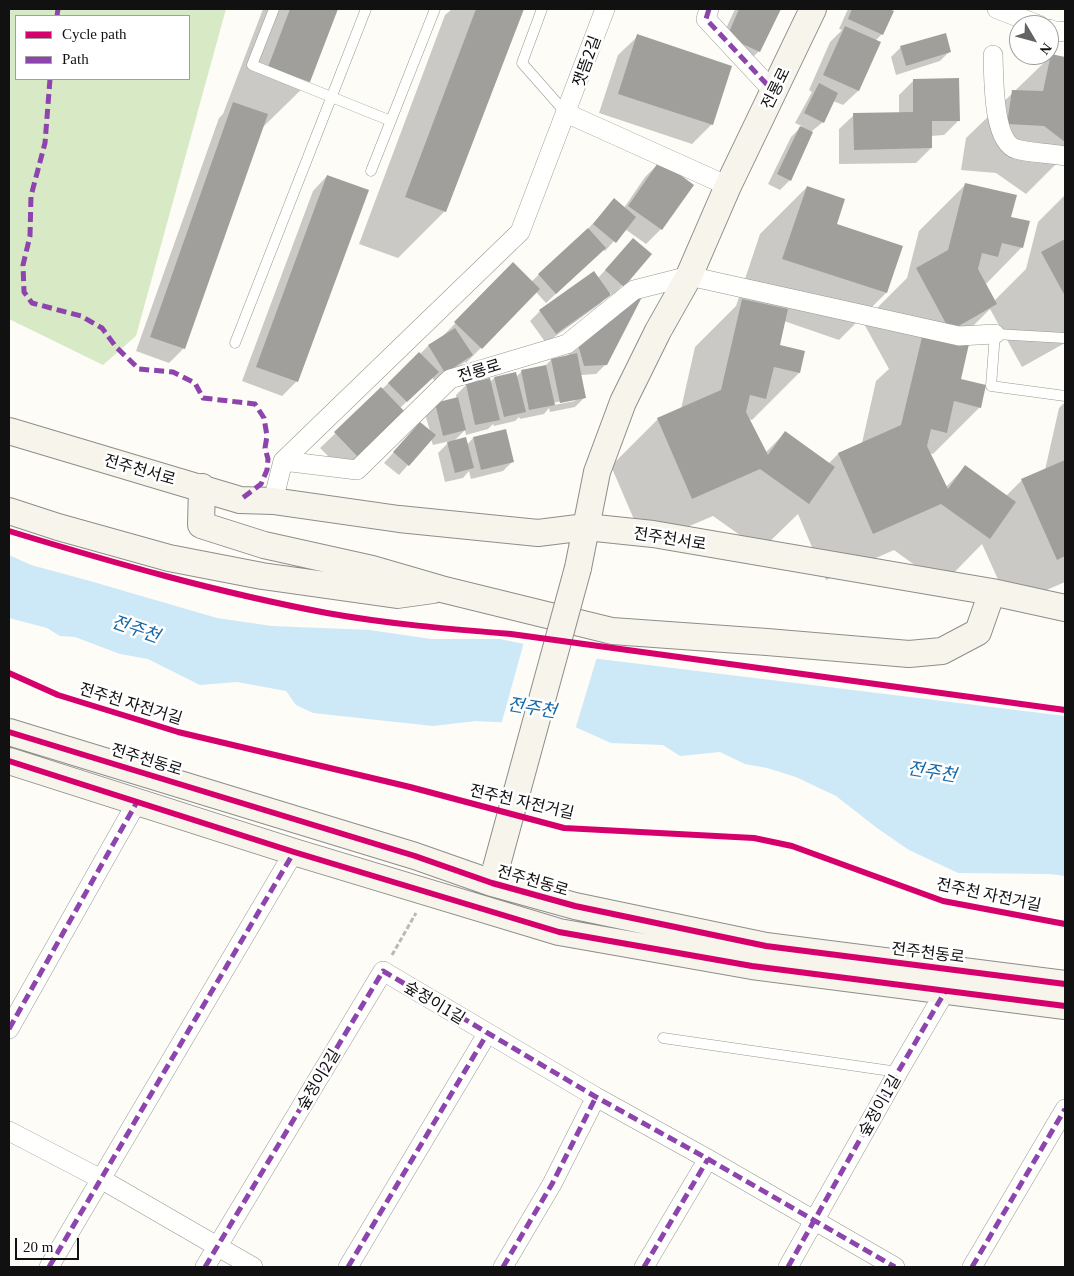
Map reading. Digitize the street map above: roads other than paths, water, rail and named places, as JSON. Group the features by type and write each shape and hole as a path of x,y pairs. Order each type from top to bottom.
{"street":[{"name":"잿뜸2길","path":"566,113 605,9"},
{"path":"709,9 706,19 773,92"},
{"name":"전룡로","path":"485,910 578,568 597,472 623,402 658,331 689,276 728,186 813,9"},
{"path":"997,9 1013,15"},
{"path":"992,55 996,117 1006,141 1014,148 1065,156"},
{"path":"272,501 283,461 520,232 566,113 728,186"},
{"path":"689,276 959,336 995,334"},
{"name":"전룡로","path":"283,461 357,470 450,379 567,344 634,290 689,276"},
{"name":"전주천서로","path":"9,431 202,487 240,500 272,501 399,520 538,533 586,527 653,534 992,592 1065,608"},
{"path":"202,487 201,525 264,546 372,569 440,589 612,631 910,654 942,651 978,632 992,592"},
{"path":"9,511 58,527 169,558 262,576 397,595 440,589"},
{"name":"전주천동로","path":"9,732 415,856 494,875 575,906 766,946 1065,984"},
{"path":"9,761 294,852 559,932 733,963 1065,1006"},
{"path":"9,1029 137,802"},
{"path":"49,1267 294,852"},
{"name":"숲정이1길","path":"383,971 487,1034 895,1267"},
{"name":"숲정이2길","path":"205,1267 383,971"},
{"name":"숲정이1길","path":"788,1267 946,990"},
{"path":"348,1267 487,1034"},
{"path":"503,1267 552,1184 596,1097"},
{"path":"972,1267 1065,1109"},
{"path":"9,1131 101,1179 253,1267"},
{"path":"644,1267 708,1159"}],"lane":[{"path":"274,9 252,65 391,120"},
{"path":"235,343 366,9"},
{"path":"371,171 435,9"},
{"path":"542,9 522,63 566,113"},
{"path":"1065,338 995,334 991,386 1065,396"},
{"path":"663,1038 898,1072"}],"water":[{"name":"전주천","path":"9,555 31,565 217,618 272,626 370,630 431,639 500,639 591,658 1065,716 1065,876 1050,874 958,873 909,850 836,796 796,777 767,768 745,764 720,752 680,756 663,745 611,743 573,726 476,721 433,726 313,713 296,705 286,691 237,682 200,685 148,659 120,654 75,637 60,636 47,628 9,618"}]}
